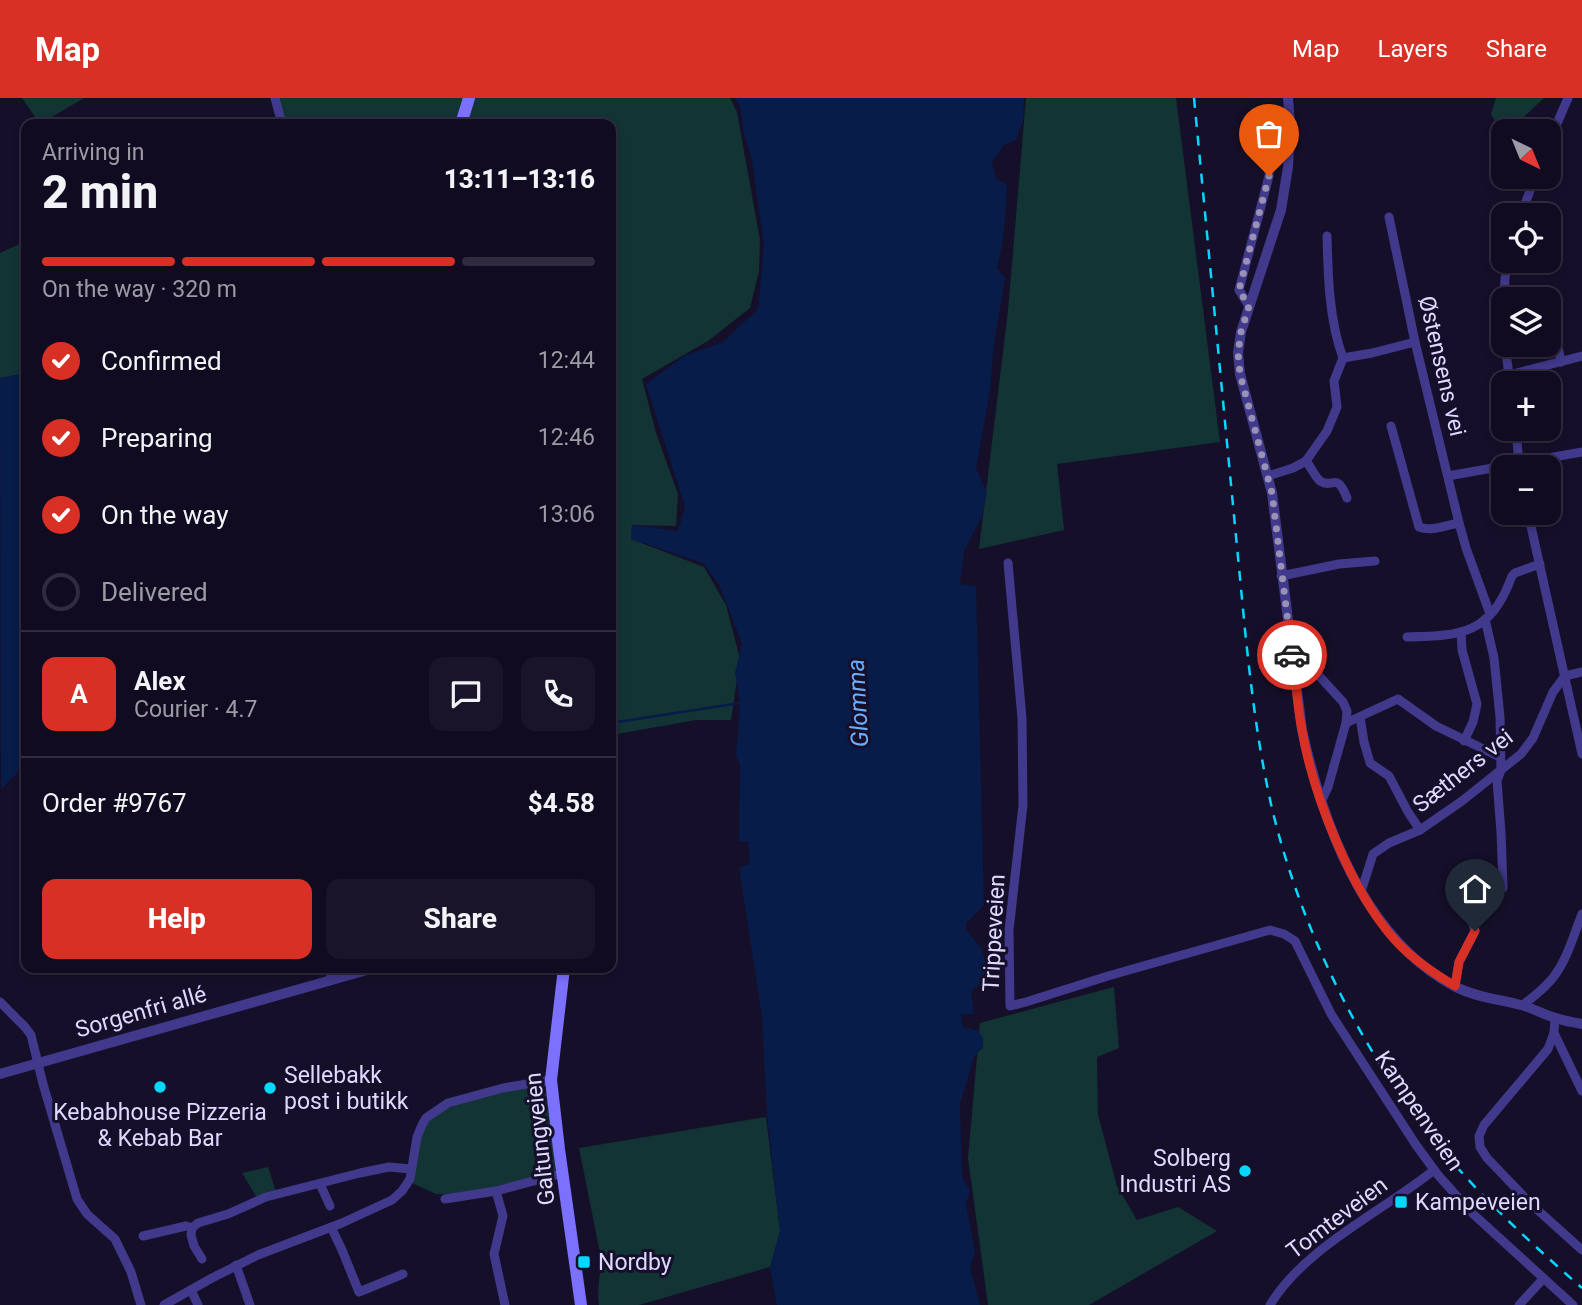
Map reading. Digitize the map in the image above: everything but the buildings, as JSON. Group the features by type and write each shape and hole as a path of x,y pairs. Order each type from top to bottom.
{"main road":[{"path":"463,119 469,98"},
{"name":"Galtungveien","path":"563,973 551,1080 581,1305"}],"street":[{"path":"275,98 281,119"},
{"path":"1288,98 1288,167 1281,210 1241,332 1238,353 1240,374 1272,493 1302,730 1321,802 1361,891 1395,940 1435,974 1455,986 1476,995 1522,1005 1555,1018 1582,1024"},
{"path":"1559,119 1568,98"},
{"path":"1249,306 1239,290 1269,176 1270,141"},
{"name":"Østensens vei","path":"1389,217 1415,342 1459,523 1487,617 1500,717 1501,770 1497,781 1503,888 1479,893 1466,902 1475,931 1459,962 1455,986"},
{"path":"1268,476 1306,461 1327,431 1337,407 1334,381 1343,358 1337,343 1334,322 1327,236"},
{"path":"1343,358 1415,342"},
{"path":"1533,371 1582,356"},
{"path":"1560,357 1561,362"},
{"path":"1391,426 1419,527 1429,529 1459,523"},
{"path":"1561,456 1582,452"},
{"path":"1306,461 1321,481 1339,483 1347,498"},
{"path":"1448,475 1491,469"},
{"path":"1531,525 1582,754"},
{"path":"1281,576 1339,564 1375,561"},
{"name":"Trippeveien","path":"1008,563 1022,718 1023,793 1009,930 1010,1006 1108,975 1270,930 1295,941"},
{"path":"1407,638 1445,635 1474,628 1504,597 1515,573 1540,564"},
{"path":"1461,632 1462,650 1477,704 1473,722 1464,741"},
{"path":"1293,658 1310,666 1347,710 1346,723 1328,788 1321,802"},
{"path":"1565,676 1582,672"},
{"name":"Sæthers vei","path":"1361,891 1373,854 1389,843 1420,830 1521,754 1534,738 1549,700 1565,676"},
{"path":"1346,723 1398,699 1436,726 1500,757"},
{"path":"1360,718 1370,763 1390,776 1420,830"},
{"path":"1522,1005 1554,977 1563,962 1582,914"},
{"name":"Kampenveien","path":"1295,941 1331,1014 1434,1170 1472,1213 1573,1305"},
{"name":"Sorgenfri allé","path":"0,1074 330,974"},
{"path":"0,1002 31,1035 77,1199 87,1214 115,1239 131,1272 141,1305"},
{"path":"1555,1018 1554,1033 1548,1049 1484,1125 1479,1136 1480,1147 1487,1158 1531,1204 1582,1250"},
{"path":"1554,1033 1582,1091"},
{"path":"164,1305 236,1265 392,1200 410,1179 417,1137 426,1118 448,1103 503,1088 551,1080"},
{"path":"192,1228 198,1223 266,1198 389,1167 411,1170"},
{"name":"Tomteveien","path":"1270,1305 1285,1283 1315,1255 1434,1170"},
{"path":"445,1199 496,1191 563,1173"},
{"path":"320,1184 330,1206"},
{"path":"496,1191 503,1216 494,1254 505,1305"},
{"path":"142,1236 186,1226 192,1228"},
{"path":"331,1227 359,1292 403,1274"},
{"path":"192,1228 192,1240 202,1259"},
{"path":"236,1265 250,1305"},
{"path":"1519,1305 1543,1279"},
{"path":"191,1290 198,1305"}],"green space":[{"path":"22,98 84,98 48,119 37,119"},
{"path":"278,98 730,98 737,112 760,240 759,271 750,308 708,341 642,379 656,433 678,494 676,526 632,525 631,539 704,567 726,605 740,659 731,720 696,720 616,734 616,119 284,119"},
{"path":"1026,98 1176,98 1220,442 1057,464 1064,530 979,549 1008,311"},
{"path":"1496,98 1544,98 1522,119 1494,119 1491,114"},
{"path":"21,243 21,374 0,378 0,253"},
{"path":"1114,987 1119,1048 1097,1057 1098,1115 1117,1186 1137,1220 1178,1207 1217,1231 1089,1305 988,1305 968,1158 980,1023"},
{"path":"538,1087 547,1094 557,1167 553,1172 491,1188 452,1194 436,1194 412,1183 421,1134 428,1122 455,1105 472,1099"},
{"path":"766,1117 780,1231 770,1267 639,1305 599,1305 601,1258 579,1148"},
{"path":"268,1167 276,1192 257,1198 242,1173"}],"water":[{"name":"Glomma","path":"735,98 1024,98 1023,121 1016,140 1004,145 992,162 996,179 1007,184 997,268 1005,278 994,344 990,391 976,468 987,493 982,516 964,551 960,584 976,586 984,905 966,923 967,931 982,949 988,975 971,992 974,1014 961,1015 963,1029 978,1031 983,1038 983,1048 974,1056 960,1104 962,1178 970,1190 966,1204 975,1252 970,1267 980,1305 777,1305 770,1268 780,1231 767,1114 762,1017 739,867 750,864 748,841 739,842 740,765 736,756 740,703 735,673 742,644 719,584 703,563 631,539 632,525 678,531 685,507 646,384 684,356 723,342 758,309 764,245 752,161 740,105"},
{"path":"21,374 21,764 16,774 1,789 0,378"}],"waterway":[{"path":"616,722 740,703"}],"railway":[{"path":"1194,98 1252,695 1271,804 1292,877 1309,924 1340,993 1366,1042 1412,1111 1478,1190 1582,1288"}],"way so far":[{"path":"1269,176 1239,290 1249,306 1238,353 1240,374 1272,493 1292,655"}],"place":[{"name":"Kebabhouse Pizzeria & Kebab Bar","path":"160,1087"},
{"name":"Sellebakk post i butikk","path":"270,1088"},
{"name":"Solberg Industri AS","path":"1245,1171"},
{"name":"Kampeveien","path":"1401,1202"},
{"name":"Nordby","path":"584,1262"}],"route":[{"path":"1292,655 1302,730 1321,802 1344,857 1361,891 1380,920 1395,940 1416,960 1455,986 1459,962 1475,931"}]}
